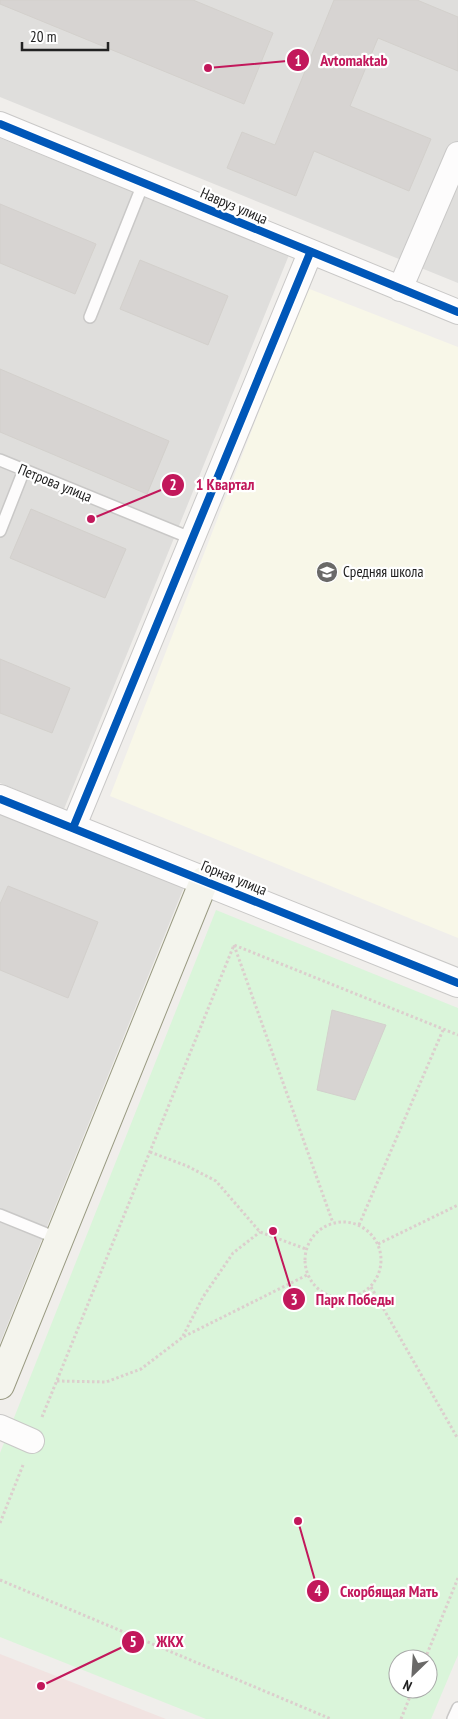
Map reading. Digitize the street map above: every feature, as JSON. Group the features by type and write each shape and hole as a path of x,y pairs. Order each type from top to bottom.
{"main road":[{"path":"0,1385 204,881"}],"street":[{"name":"Навруз улица","path":"0,124 310,253 458,312"},
{"path":"400,289 458,154"},
{"path":"73,828 310,253"},
{"name":"Горная улица","path":"0,799 458,983"},
{"path":"0,1427 32,1441"}],"lane":[{"path":"90,317 144,184"},
{"name":"Петрова улица","path":"0,460 193,539"},
{"path":"0,531 24,470"},
{"path":"0,1215 59,1239"},
{"path":"453,1719 458,1708"}],"path":[{"path":"234,945 458,1036"},
{"path":"0,1523 234,945"},
{"path":"234,945 333,1223"},
{"path":"359,1225 443,1030"},
{"path":"150,1152 187,1166 216,1181 260,1232 306,1249"},
{"path":"378,1244 458,1205"},
{"path":"346,1221 359,1225 369,1232 378,1244 381,1253 381,1265 378,1277 371,1287 349,1298 337,1298 325,1294 315,1286 307,1275 304,1262 306,1249 311,1237 321,1228 333,1223 346,1221"},
{"path":"183,1337 203,1297 233,1254 260,1232"},
{"path":"58,1380 106,1382 141,1370 183,1337 307,1275"},
{"path":"371,1287 458,1439"},
{"path":"429,1649 458,1578"},
{"path":"0,1580 330,1719"},
{"path":"401,1719 409,1699"}],"shaded area":[{"path":"0,0 458,0 458,283 0,97"},
{"path":"0,138 289,255 64,809 0,783"},
{"name":"Средняя школа","path":"307,288 458,347 458,938 110,796"},
{"path":"0,813 184,887 0,1343"},
{"path":"0,1654 166,1719 0,1719"}],"green space":[{"path":"216,910 458,1008 458,1655 431,1719 206,1719 0,1637 0,1453"}],"building":[{"path":"0,0 193,0 273,33 244,104 0,4"},
{"path":"334,0 417,0 458,17 458,71 378,38 350,106 431,139 409,191 314,151 296,196 227,168 242,132 275,145"},
{"path":"0,204 96,244 75,294 0,263"},
{"path":"140,260 228,296 208,345 120,309"},
{"path":"0,369 169,441 147,494 0,432"},
{"path":"31,509 126,549 105,598 10,558"},
{"path":"0,659 70,688 52,733 0,713"},
{"path":"8,886 98,922 68,998 0,970 0,904"},
{"path":"332,1010 386,1025 355,1100 317,1090"}],"cycle path":[{"path":"0,124 458,312"},
{"path":"73,828 310,253"},
{"path":"0,799 458,983"}],"place":[{"name":"Avtomaktab","path":"208,68"},
{"name":"1 Квартал","path":"91,519"},
{"name":"Средняя школа","path":"327,572"},
{"name":"Парк Победы","path":"273,1231"},
{"name":"Скорбящая Мать","path":"298,1521"},
{"name":"ЖКХ","path":"41,1686"}]}
